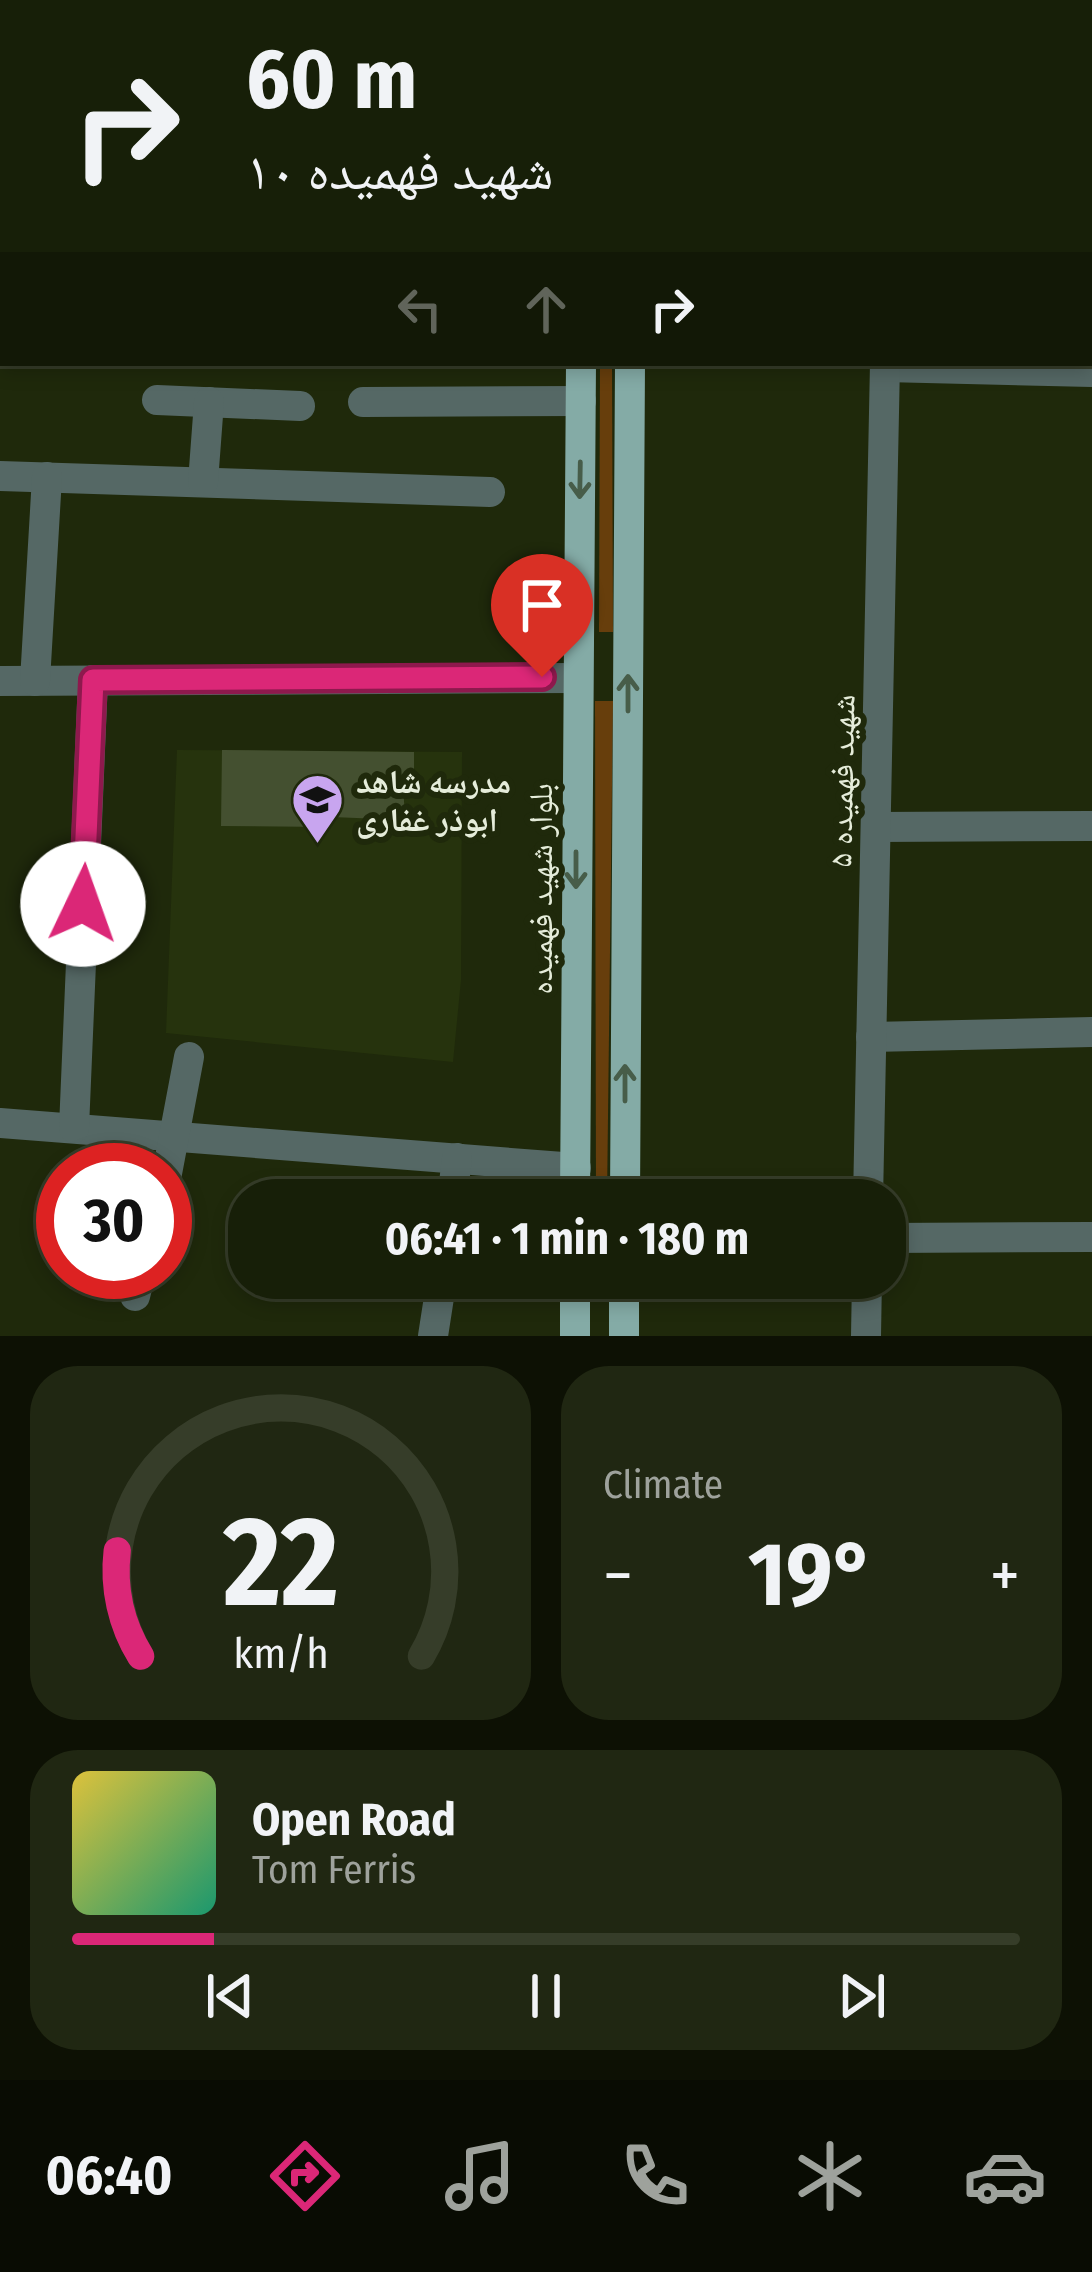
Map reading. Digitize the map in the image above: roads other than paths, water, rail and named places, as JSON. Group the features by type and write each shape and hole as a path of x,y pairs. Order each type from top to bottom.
{"main road":[{"name":"بلوار شهید فهمیده","path":"575,1179 581,366"},
{"path":"625,1179 631,366"},
{"path":"575,1299 575,1336"},
{"path":"624,1299 624,1336"}],"street":[{"name":"شهید فهمیده ۵","path":"869,1179 885,366"},
{"path":"915,366 1092,372"},
{"path":"158,400 301,406"},
{"path":"363,402 581,401"},
{"path":"203,482 209,402"},
{"path":"0,476 490,492"},
{"path":"35,681 47,477"},
{"path":"0,681 577,678"},
{"path":"74,1128 93,680"},
{"path":"876,827 1092,826"},
{"path":"872,1037 1092,1032"},
{"path":"176,1143 189,1057"},
{"path":"0,1123 575,1168"},
{"path":"454,1179 457,1158"},
{"path":"906,1238 1092,1238"},
{"path":"434,1336 439,1299"},
{"path":"866,1336 867,1299"}],"place":[{"name":"مدرسه شاهد ابوذر غفاری","path":"317,846"}]}
